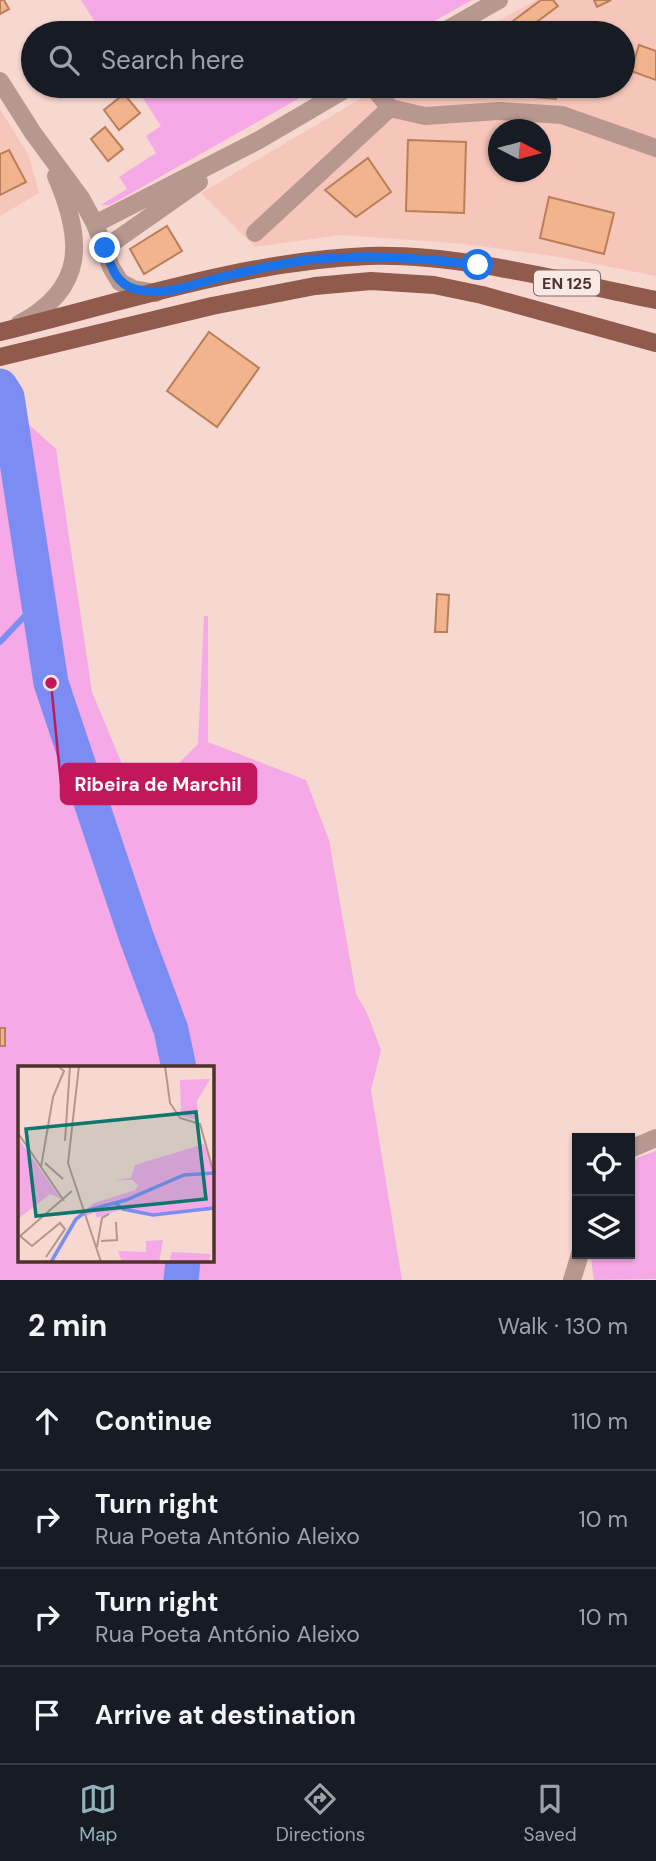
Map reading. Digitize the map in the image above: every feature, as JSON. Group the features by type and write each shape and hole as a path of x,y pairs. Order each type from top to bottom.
{"main road":[{"name":"EN 125","path":"4,331 238,274 306,261 371,256 478,265 656,300"},
{"path":"6,356 224,304 316,286 371,281 434,285 482,295 656,343"}],"street":[{"path":"462,21 499,0"},
{"path":"0,81 33,133 81,198 120,282 133,289 158,293"},
{"path":"95,224 259,140 331,98"},
{"path":"382,98 390,108 425,116 499,111 562,115 656,148"},
{"path":"256,233 390,108"},
{"path":"4,331 41,312 57,297 73,262 74,235 70,208 33,133"},
{"path":"105,248 259,140"},
{"path":"635,1147 656,1138"},
{"path":"572,1280 578,1259"}],"shaded area":[{"path":"81,0 472,0 434,21 94,21"},
{"path":"536,0 656,0 656,276 559,257 465,244 341,235 255,247 201,193 362,98 635,98 635,21 498,21"},
{"path":"143,98 300,98 110,205 101,205 127,189 119,177 156,153 146,136 161,126"},
{"path":"0,109 29,156 39,193 0,216"},
{"path":"10,374 25,421 56,449 92,692 122,764 155,787 198,744 204,616 208,616 208,742 306,780 329,840 356,994 367,1013 381,1050 371,1090 402,1280 0,1280 0,376"},
{"path":"656,1151 656,1279 594,1280 591,1259 635,1259 637,1158"}],"building":[{"path":"0,0 4,0 9,9 0,14"},
{"path":"541,0 553,0 558,6 538,21 513,21"},
{"path":"594,0 611,0 597,7"},
{"path":"639,45 656,51 656,80 635,72"},
{"path":"119,98 127,98 140,113 119,130 104,110"},
{"path":"105,127 123,149 108,161 91,139"},
{"path":"408,140 466,142 464,213 406,211"},
{"path":"9,150 26,182 0,195 0,154"},
{"path":"368,158 391,192 356,217 325,190"},
{"path":"549,197 614,213 604,254 540,238"},
{"path":"167,226 182,251 144,274 130,249"},
{"path":"209,332 259,368 217,427 167,391"},
{"path":"437,594 449,595 447,632 435,632"},
{"path":"0,1028 5,1028 5,1046 0,1046"}],"waterway":[{"path":"0,386 7,397 51,683 136,936 171,1030 179,1066"},
{"path":"0,642 39,601"},
{"path":"181,1280 183,1262"}],"place":[{"name":"Ribeira de Marchil","path":"51,683"}],"route":[{"path":"105,248 111,267 120,282 133,289 158,293 306,261 371,256 478,265"}]}
